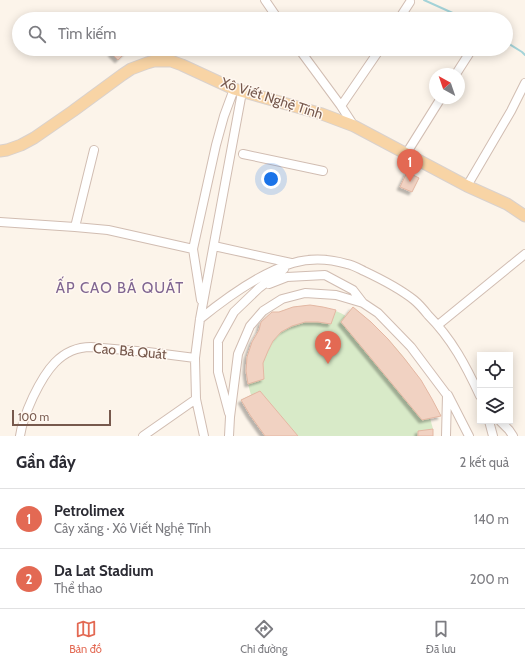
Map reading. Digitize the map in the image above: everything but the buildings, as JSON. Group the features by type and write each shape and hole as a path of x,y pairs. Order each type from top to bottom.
{"main road":[{"name":"Xô Viết Nghệ Tĩnh","path":"0,151 21,145 34,138 122,75 138,66 154,61 171,62 182,65 238,90 322,114 354,126 467,186 507,204 525,216"}],"street":[{"path":"266,2 273,12"},
{"path":"404,12 410,2"},
{"path":"304,56 354,126"},
{"path":"341,106 375,56"},
{"path":"460,68 468,56"},
{"path":"467,186 511,111 525,83"},
{"path":"204,436 196,399 195,358 200,319 214,246 238,90"},
{"path":"202,307 193,249 216,145 224,116 238,90"},
{"path":"406,154 437,104"},
{"path":"75,227 94,150"},
{"path":"243,154 323,171"},
{"path":"0,222 108,230 193,249"},
{"path":"214,246 291,264"},
{"path":"438,325 525,254"},
{"path":"200,319 220,303 276,269 312,259 348,264 381,278 414,300 449,339 468,370 477,390"},
{"path":"230,417 218,372 218,341 234,312 258,288 291,264"},
{"path":"258,288 287,277 325,275 353,290 363,303"},
{"path":"229,436 238,354 250,326 263,311 282,299 305,293 336,295 363,303 378,313 411,347 447,394 469,436"},
{"name":"Cao Bá Quát","path":"20,436 28,408 39,385 56,361 74,349 91,347 195,358"},
{"path":"446,436 447,394"},
{"path":"143,436 196,399"},
{"path":"490,424 493,436"},
{"path":"503,424 513,436"}],"green space":[{"path":"310,305 328,309 346,316 353,307 387,338 417,375 441,416 430,418 433,436 265,436 241,400 251,395 246,371 247,357 259,330 279,312 293,307"}],"waterway":[{"path":"424,0 451,12"},
{"path":"513,46 525,55"}],"place":[{"name":"Petrolimex","path":"410,182"},
{"name":"Da Lat Stadium","path":"328,364"}],"district":[{"name":"ẤP CAO BÁ QUÁT","path":"120,288"}]}
